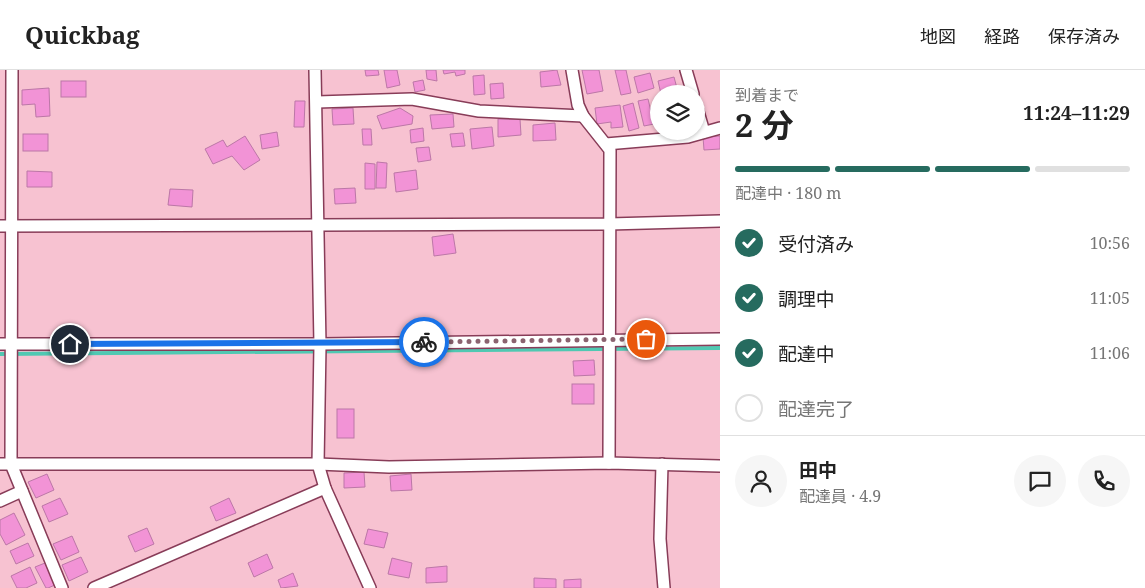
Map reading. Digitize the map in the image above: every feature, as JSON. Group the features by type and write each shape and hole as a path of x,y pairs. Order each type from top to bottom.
{"street":[{"path":"12,70 12,226 6,344 5,464 22,491 62,588"},
{"path":"315,70 320,344 318,464 325,488 370,588"},
{"path":"572,70 578,105 583,116 610,150 609,463"},
{"path":"686,70 690,85"},
{"path":"317,102 412,99 478,110 583,116"},
{"path":"705,132 720,128"},
{"path":"606,144 653,140"},
{"path":"0,226 610,224 720,221"},
{"path":"6,344 320,344 720,339"},
{"path":"5,464 318,464 389,467 609,463 720,466"},
{"path":"662,464 660,539 664,588"},
{"path":"94,588 325,488"},
{"path":"0,501 22,491"}],"building":[{"path":"365,70 378,70 379,75 366,76"},
{"path":"384,70 397,70 400,85 387,88"},
{"path":"426,70 436,70 437,81 427,79"},
{"path":"443,70 465,70 465,74 456,76 455,72 444,74"},
{"path":"557,70 561,85 541,87 540,72"},
{"path":"582,70 599,70 603,91 587,94"},
{"path":"615,70 626,70 631,93 621,95"},
{"path":"650,73 653,85 650,85 650,89 638,93 634,77"},
{"path":"484,75 485,94 474,95 473,76"},
{"path":"674,77 676,85 659,85 658,81"},
{"path":"423,80 425,90 415,92 413,82"},
{"path":"61,81 86,81 86,97 61,97"},
{"path":"503,83 504,98 491,99 490,84"},
{"path":"49,88 50,116 36,117 35,104 22,105 22,90"},
{"path":"648,99 650,125 644,126 638,101"},
{"path":"295,101 305,101 304,127 294,127"},
{"path":"633,103 639,128 629,131 623,106"},
{"path":"620,105 623,127 611,128 611,122 597,124 595,108"},
{"path":"353,108 354,124 333,125 332,109"},
{"path":"400,108 413,116 412,124 382,129 377,116"},
{"path":"453,114 454,127 432,129 430,115"},
{"path":"498,119 520,119 521,135 498,137"},
{"path":"555,123 556,140 533,141 533,125"},
{"path":"492,127 494,146 472,149 470,129"},
{"path":"423,128 424,141 411,143 410,130"},
{"path":"362,129 371,129 372,145 363,145"},
{"path":"277,132 279,146 262,149 260,135"},
{"path":"463,133 465,146 452,147 450,134"},
{"path":"23,134 48,134 48,151 23,151"},
{"path":"245,136 260,160 244,170 232,156 213,164 205,149 223,140 227,147"},
{"path":"720,136 720,149 704,150 703,140 705,140 705,137"},
{"path":"429,147 431,160 418,162 416,148"},
{"path":"377,162 387,163 386,188 376,188"},
{"path":"365,163 375,164 375,189 365,189"},
{"path":"416,170 418,189 396,192 394,173"},
{"path":"27,171 52,172 52,187 27,187"},
{"path":"355,188 356,203 335,204 334,189"},
{"path":"170,189 193,190 192,207 168,205"},
{"path":"453,234 456,253 434,256 432,237"},
{"path":"594,360 595,375 574,376 573,361"},
{"path":"572,384 594,384 594,404 572,404"},
{"path":"337,409 354,409 354,438 337,438"},
{"path":"364,472 365,487 344,488 344,473"},
{"path":"47,474 54,490 36,498 28,482"},
{"path":"411,474 412,490 391,491 390,476"},
{"path":"60,498 68,514 49,522 42,506"},
{"path":"229,498 236,513 216,521 210,507"},
{"path":"14,513 25,535 6,545 0,534 0,520"},
{"path":"147,528 154,544 135,552 128,536"},
{"path":"368,529 388,533 384,548 364,544"},
{"path":"72,536 79,552 61,560 53,544"},
{"path":"28,543 34,556 16,564 10,551"},
{"path":"267,554 273,568 254,577 248,563"},
{"path":"81,557 88,572 69,581 62,565"},
{"path":"392,558 412,563 409,578 388,574"},
{"path":"45,563 55,585 48,588 46,588 35,567"},
{"path":"447,566 447,582 426,583 426,568"},
{"path":"30,567 37,583 26,588 17,588 11,576"},
{"path":"293,573 298,586 281,588 278,580"},
{"path":"534,578 556,579 556,588 534,588"},
{"path":"581,579 581,588 564,588 564,580"}],"waterway":[{"path":"0,354 720,348"}],"way so far":[{"path":"424,342 646,339"}],"route":[{"path":"70,344 424,342"}]}
